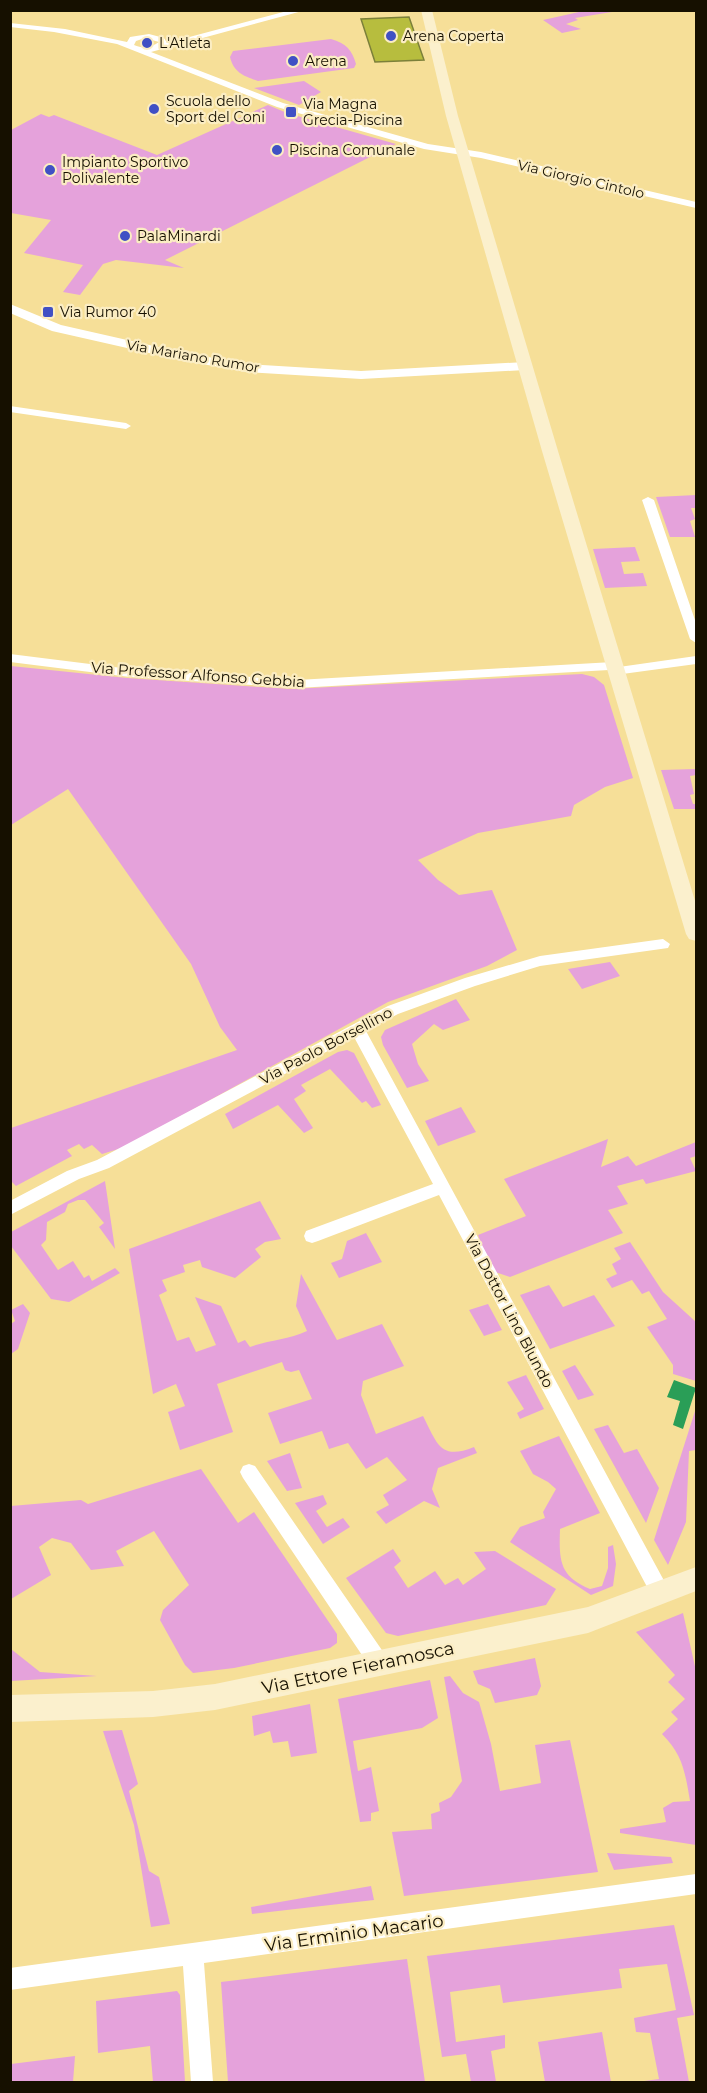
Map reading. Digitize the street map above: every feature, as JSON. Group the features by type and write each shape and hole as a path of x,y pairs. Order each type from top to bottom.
{"main road":[{"path":"418,10 427,16 525,366 614,668 696,934"},
{"name":"Via Ettore Fieramosca","path":"10,1709 153,1704 214,1697 588,1620 696,1579"}],"street":[{"path":"129,45 133,39 207,30 289,10"},
{"path":"139,50 159,48 302,10"},
{"path":"10,25 150,36 163,40 159,48"},
{"name":"Via Giorgio Cintolo","path":"55,30 129,45 296,111 427,147 465,153 696,205"},
{"name":"Via Mariano Rumor","path":"10,308 66,330 180,356 247,368 361,375 525,366"},
{"path":"10,409 126,426"},
{"path":"648,500 696,639"},
{"name":"Via Professor Alfonso Gebbia","path":"10,658 130,673 297,684 614,668 696,660"},
{"name":"Via Paolo Borsellino","path":"10,1209 73,1175 103,1164 393,1010 470,982 540,962 663,944"},
{"name":"Via Dottor Lino Blundo","path":"357,1028 661,1594"},
{"path":"312,1236 442,1187"},
{"path":"249,1472 379,1663"},
{"name":"Via Erminio Macario","path":"10,1979 696,1884"},
{"path":"193,1955 202,2082"}],"shaded area":[{"path":"588,10 618,11 575,18 578,20 566,24 581,29 562,33 543,20"},
{"name":"Arena","path":"331,39 341,43 350,51 356,64 354,68 258,81 237,70 230,57 233,51"},
{"path":"304,81 321,92 299,105 254,88"},
{"path":"268,105 287,113 396,144 165,260 184,268 116,260 103,264 80,295 63,292 83,265 24,253 51,220 11,213 11,130 41,114 49,117 54,115 157,155"},
{"path":"696,495 696,508 691,508 695,519 690,521 695,537 670,537 656,497"},
{"path":"635,547 640,561 621,562 624,574 643,573 647,586 605,588 593,549"},
{"path":"11,666 127,678 291,689 582,674 594,677 604,685 633,778 605,787 574,805 571,816 478,833 418,860 438,880 459,895 492,890 517,950 487,966 388,1002 125,1147 102,1154 92,1145 84,1149 79,1144 67,1150 72,1156 16,1186 11,1181 11,1128 237,1050 220,1027 191,964 68,789 11,825"},
{"path":"696,769 696,775 690,776 694,794 690,795 693,804 696,804 696,809 674,809 661,770"},
{"path":"610,962 620,976 582,989 568,969"},
{"path":"456,999 470,1020 443,1030 434,1024 412,1044 418,1064 429,1081 407,1088 383,1045 381,1037 385,1030"},
{"path":"347,1050 354,1053 381,1105 372,1108 366,1101 362,1103 330,1069 301,1085 306,1091 294,1099 313,1128 304,1133 278,1105 233,1129 225,1114 338,1052"},
{"path":"461,1107 476,1132 438,1146 425,1121"},
{"path":"608,1139 601,1167 628,1156 636,1166 696,1142 696,1156 690,1158 696,1171 646,1184 643,1179 617,1186 628,1204 608,1210 623,1233 510,1277 492,1271 478,1235 526,1216 504,1179"},
{"path":"105,1181 115,1249 99,1227 104,1223 85,1200 68,1204 65,1212 47,1222 46,1240 41,1245 58,1270 73,1261 84,1278 89,1275 92,1281 115,1268 120,1273 69,1302 51,1299 11,1246 11,1232"},
{"path":"260,1201 281,1239 265,1242 255,1249 261,1257 235,1278 202,1267 200,1260 183,1265 185,1272 162,1280 167,1291 159,1295 177,1341 189,1337 196,1352 216,1345 195,1297 221,1306 238,1343 245,1340 250,1347 307,1331 296,1306 301,1274 337,1340 382,1324 404,1366 363,1381 361,1395 376,1434 423,1416 441,1447 454,1452 474,1447 477,1453 438,1468 432,1489 440,1508 424,1501 386,1524 376,1512 389,1505 383,1495 407,1480 387,1457 366,1469 348,1443 329,1449 322,1431 280,1444 268,1413 312,1399 299,1370 291,1372 285,1370 282,1362 217,1384 233,1432 180,1450 168,1412 185,1406 176,1384 153,1394 129,1249"},
{"path":"366,1233 382,1262 339,1278 331,1263 342,1259 347,1241"},
{"path":"630,1242 663,1292 696,1322 696,1381 673,1374 673,1365 647,1327 667,1319 649,1291 642,1294 632,1280 612,1288 606,1279 617,1274 612,1264 621,1259 614,1248"},
{"path":"549,1285 563,1307 594,1295 615,1326 550,1349 520,1295"},
{"path":"23,1304 30,1313 18,1349 11,1354 11,1324 15,1321 11,1310"},
{"path":"488,1304 502,1330 484,1336 469,1310"},
{"path":"575,1365 594,1395 578,1400 562,1371"},
{"path":"526,1375 544,1409 520,1419 517,1413 524,1409 507,1382"},
{"path":"674,1380 696,1388 683,1429 673,1425 680,1401 667,1397"},
{"path":"696,1408 696,1450 689,1451 686,1522 668,1565 654,1540"},
{"path":"608,1425 624,1453 637,1449 659,1488 646,1523 594,1429"},
{"path":"559,1436 600,1513 560,1529 563,1566 580,1584 590,1589 602,1586 608,1568 608,1547 613,1545 616,1564 613,1586 591,1595 510,1542 520,1527 545,1518 543,1512 556,1489 533,1474 520,1451"},
{"path":"290,1453 302,1488 287,1491 267,1461"},
{"path":"201,1469 238,1523 254,1512 337,1634 337,1643 330,1648 234,1668 193,1673 185,1665 160,1620 163,1610 189,1585 154,1531 116,1551 124,1566 91,1570 71,1543 52,1538 39,1547 51,1575 11,1599 11,1506 81,1500 88,1504"},
{"path":"323,1495 327,1504 316,1511 327,1527 343,1518 350,1527 323,1544 295,1503"},
{"path":"393,1549 401,1561 394,1567 408,1588 435,1571 445,1585 458,1578 463,1585 486,1569 474,1552 495,1551 556,1589 546,1605 398,1636 386,1633 346,1578"},
{"path":"683,1613 696,1671 696,1845 620,1833 620,1829 666,1822 663,1808 673,1802 690,1801 679,1757 662,1734 678,1719 671,1712 685,1699 668,1682 675,1675 636,1632"},
{"path":"11,1649 40,1672 97,1676 11,1681"},
{"path":"535,1658 541,1686 537,1695 495,1703 490,1689 478,1684 473,1671"},
{"path":"450,1676 463,1693 479,1702 491,1744 500,1791 541,1783 535,1745 570,1740 598,1872 404,1896 392,1832 432,1829 431,1814 440,1811 439,1803 451,1797 462,1781 444,1677"},
{"path":"430,1680 438,1718 422,1728 353,1741 358,1771 371,1767 379,1811 371,1813 371,1821 360,1822 338,1699"},
{"path":"310,1704 317,1753 291,1757 288,1741 273,1743 270,1731 254,1736 252,1716"},
{"path":"122,1730 138,1784 129,1791 149,1871 159,1877 170,1924 151,1927 134,1825 103,1731"},
{"path":"607,1853 671,1857 673,1863 614,1870"},
{"path":"371,1886 374,1900 252,1914 251,1907"},
{"path":"674,1925 694,2015 677,2018 689,2082 637,2082 659,2079 650,2033 636,2032 634,2018 676,2010 667,1964 619,1969 622,1988 503,2003 500,1985 450,1992 456,2042 505,2035 505,2048 491,2051 496,2082 471,2082 466,2054 442,2057 427,1956"},
{"path":"407,1959 425,2082 228,2082 221,1982"},
{"path":"177,1991 180,1995 185,2082 153,2082 150,2046 98,2053 96,2001"},
{"path":"602,2032 611,2082 545,2082 538,2042"},
{"path":"75,2056 73,2082 11,2082 11,2064"}],"building":[{"name":"Arena Coperta","path":"409,17 424,60 375,62 361,19"}],"place":[{"name":"Arena Coperta","path":"391,36"},
{"name":"L'Atleta","path":"147,43"},
{"name":"Arena","path":"293,61"},
{"name":"Scuola dello Sport del Coni","path":"154,109"},
{"name":"Via Magna Grecia-Piscina","path":"291,112"},
{"name":"Piscina Comunale","path":"277,150"},
{"name":"Impianto Sportivo Polivalente","path":"50,170"},
{"name":"PalaMinardi","path":"125,236"},
{"name":"Via Rumor 40","path":"48,312"}]}
